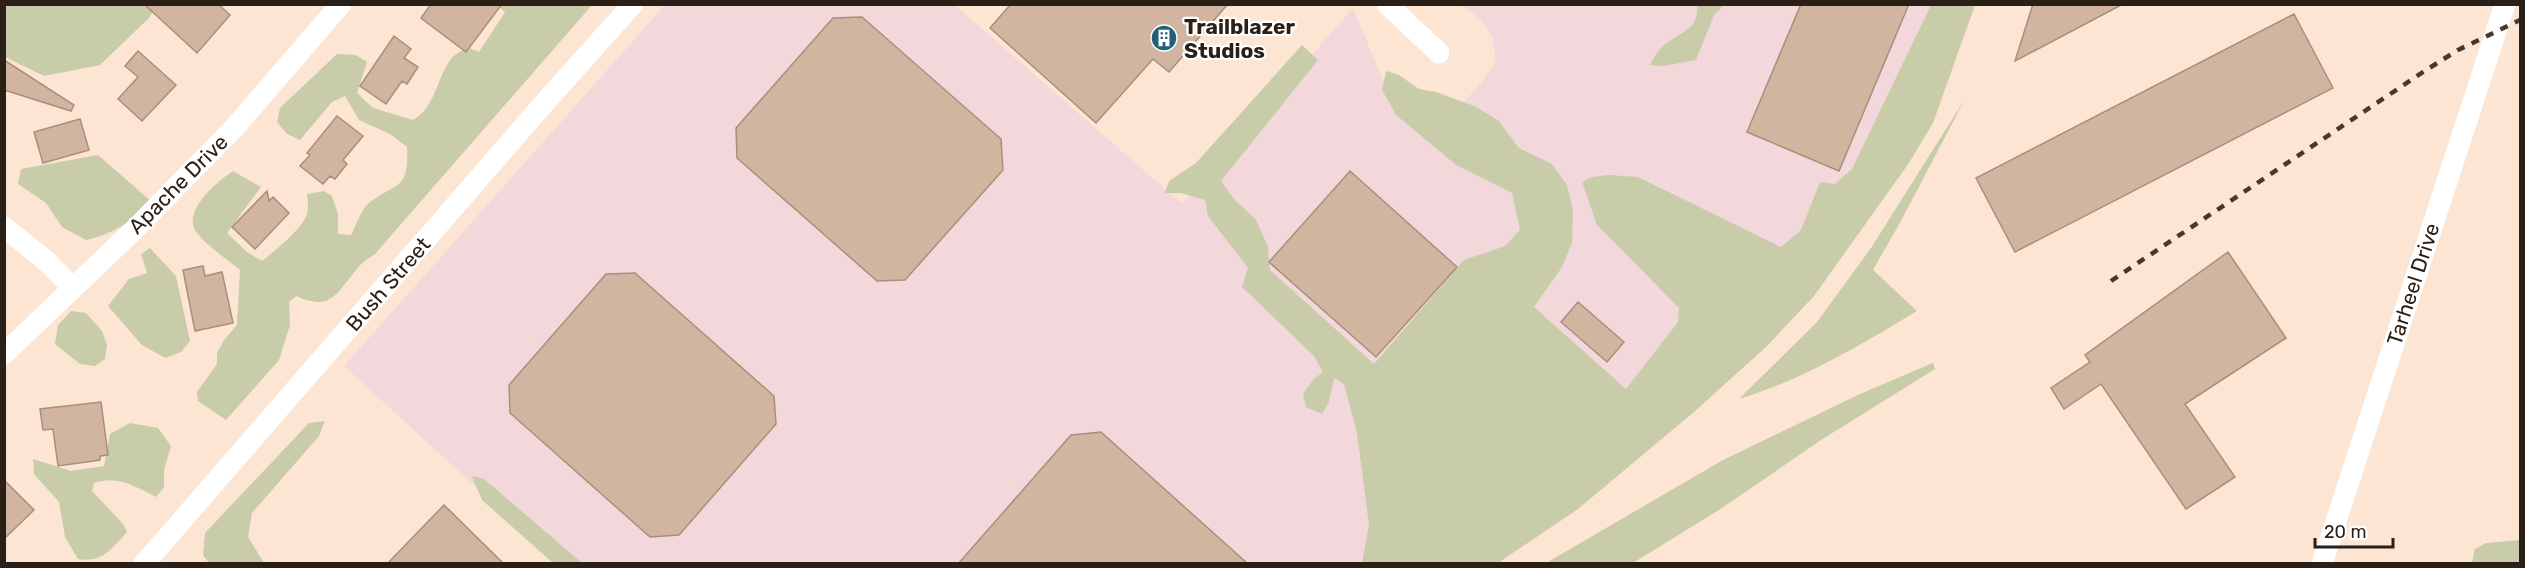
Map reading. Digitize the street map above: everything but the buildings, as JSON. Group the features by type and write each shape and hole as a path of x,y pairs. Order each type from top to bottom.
{"street":[{"name":"Apache Drive","path":"4,354 134,230 235,128 341,4"},
{"name":"Bush Street","path":"144,564 538,109 633,4"},
{"path":"1387,4 1440,53"},
{"name":"Tarheel Drive","path":"2322,564 2505,4"},
{"path":"4,227 44,259 72,287"}],"shaded area":[{"path":"665,5 955,5 1182,204 1353,8 1383,80 1401,104 1458,108 1478,87 1496,61 1492,36 1480,19 1464,7 1457,5 1956,5 1864,198 1438,563 559,563 344,366"}],"green space":[{"path":"5,5 157,5 149,18 100,65 44,76 5,57"},
{"path":"497,5 592,5 375,254 361,265 332,298 318,302 296,296 289,302 290,325 279,360 226,420 198,401 197,392 217,364 217,353 224,340 237,325 240,270 197,233 193,225 193,216 203,198 233,171 261,187 227,233 247,252 262,261 303,223 308,212 307,194 324,191 332,196 338,214 338,234 351,235 366,206 404,178 407,147 390,134 359,120 345,96 332,102 300,140 287,134 277,122 280,108 337,54 356,55 367,62 357,93 373,108 413,120 427,108 453,57 467,47 479,52 505,12"},
{"path":"1697,5 1724,5 1714,15 1696,60 1663,66 1650,65 1660,49 1690,27 1697,14"},
{"path":"1931,5 1975,5 1933,123 1909,163 1814,296 1767,346 1694,412 1578,509 1498,563 1362,563 1369,525 1357,433 1344,384 1334,378 1329,402 1322,414 1306,407 1303,394 1313,380 1323,372 1314,356 1242,287 1248,268 1208,216 1205,200 1181,193 1165,193 1169,181 1196,163 1302,45 1318,60 1221,181 1234,199 1256,220 1268,247 1270,270 1374,364 1464,260 1505,246 1520,230 1512,193 1456,165 1396,115 1382,90 1386,71 1399,75 1419,89 1436,92 1474,106 1498,120 1519,148 1552,164 1567,185 1573,210 1572,243 1562,267 1534,307 1626,389 1678,322 1679,308 1597,225 1582,182 1591,177 1609,175 1638,177 1781,247 1801,230 1820,182 1835,184 1852,169"},
{"path":"1965,99 1873,270 1917,311 1853,349 1808,372 1739,399 1817,322 1871,248"},
{"path":"98,155 153,203 122,226 86,240 62,227 46,203 18,184 21,169"},
{"path":"150,248 176,276 190,341 181,352 165,358 142,345 108,306 129,279 147,273 141,254"},
{"path":"71,311 86,313 102,331 107,345 105,359 95,366 80,364 55,344 58,325"},
{"path":"1933,363 1935,369 1821,440 1722,508 1633,563 1546,563 1723,460 1860,394"},
{"path":"325,421 319,436 252,513 248,537 264,563 209,563 203,555 205,533 309,423"},
{"path":"130,423 158,428 171,446 164,470 164,487 156,497 118,481 94,483 92,491 123,524 127,532 100,557 87,560 78,559 65,537 59,502 34,474 33,459 71,471 104,466 110,434"},
{"path":"472,476 484,479 582,563 553,563 482,500"},
{"path":"2520,540 2520,563 2472,563 2475,549 2486,543"}],"railway":[{"path":"2111,281 2423,72 2458,50 2520,20"}],"place":[{"name":"Trailblazer Studios","path":"1164,38"}]}
